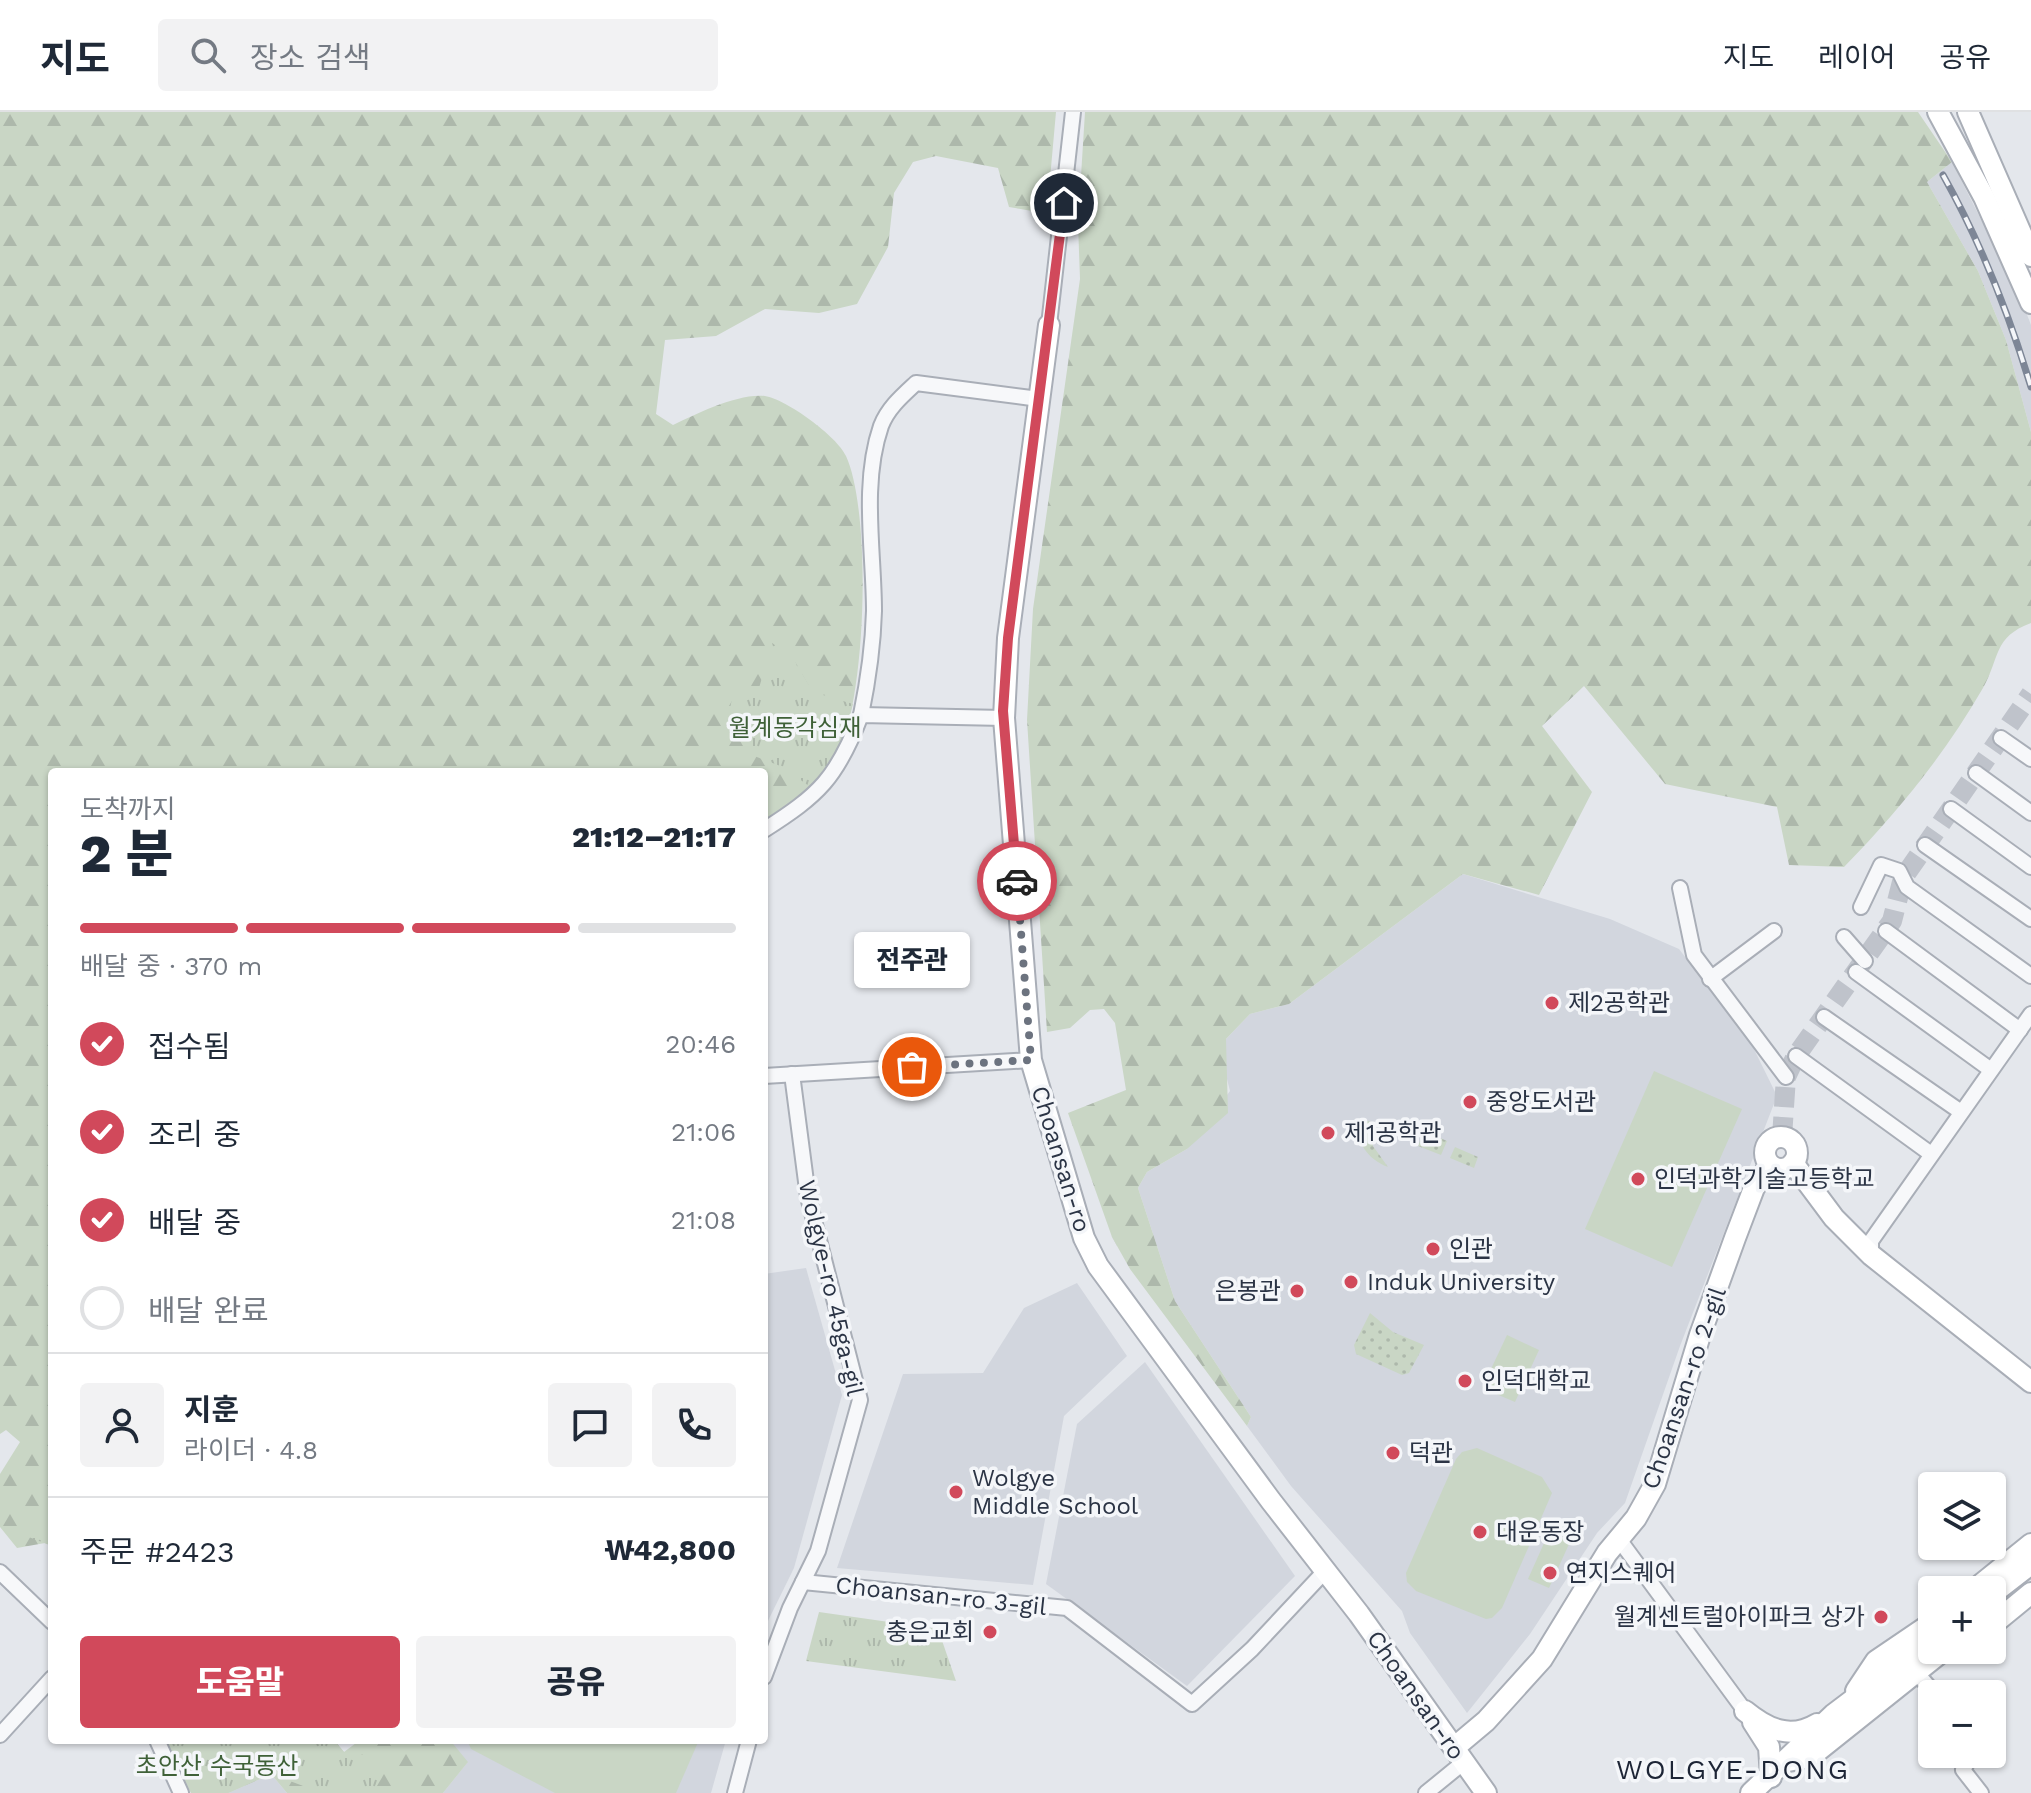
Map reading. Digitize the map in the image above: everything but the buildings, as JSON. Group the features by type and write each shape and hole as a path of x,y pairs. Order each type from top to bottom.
{"street":[{"name":"Choansan-ro","path":"1073,112 1008,638 1004,718 1031,1060 1084,1238 1098,1266 1271,1501 1326,1570 1486,1793"},
{"path":"1938,112 1984,197 2031,303"},
{"path":"1968,112 2031,256"},
{"path":"768,828 809,802 835,773 861,715 871,669 874,611 871,485 881,426 895,402 916,383 1039,399"},
{"path":"861,715 1004,718"},
{"path":"2001,738 2031,759"},
{"path":"1976,773 2031,813"},
{"path":"1951,809 2031,867"},
{"path":"1925,845 2031,919"},
{"path":"1861,907 1881,865 1899,871 1907,887 2031,976"},
{"path":"1680,888 1694,955 1786,1077"},
{"path":"1710,979 1774,931"},
{"path":"1886,931 2020,1030"},
{"path":"1844,937 1860,967 1991,1070"},
{"path":"1871,1255 1871,1241 2031,1014"},
{"path":"1824,1017 1961,1112"},
{"path":"1796,1056 1931,1154"},
{"path":"768,1076 1031,1060"},
{"name":"Wolgye-ro 45ga-gil","path":"768,1667 818,1551 860,1400 808,1197 792,1074"},
{"path":"1779,1137 1794,1144 1797,1155 1793,1163 1782,1169 1770,1165 1765,1157 1766,1147 1779,1137"},
{"path":"1793,1163 1834,1218 1871,1255 2031,1382"},
{"name":"Choansan-ro 2-gil","path":"1460,1755 1542,1659 1618,1538 1636,1518 1655,1484 1730,1252 1754,1188 1770,1165"},
{"path":"1618,1538 1769,1747 1758,1788"},
{"path":"1991,1576 2031,1544"},
{"path":"2006,1583 2031,1564"},
{"name":"Choansan-ro 3-gil","path":"803,1582 1067,1608 1192,1704 1252,1649 1326,1570"},
{"path":"0,1572 48,1618"},
{"path":"2006,1601 2031,1580"},
{"path":"2006,1614 2031,1593"},
{"path":"1758,1788 1788,1761 1810,1757 1846,1713 1876,1661 1918,1632"},
{"path":"1846,1713 1918,1652"},
{"path":"1846,1713 1922,1664"},
{"path":"1934,1680 1948,1664"},
{"path":"0,1735 48,1682"},
{"path":"1745,1711 1769,1729 1779,1732 1811,1727 1918,1689"},
{"path":"159,1744 181,1793"},
{"path":"735,1793 748,1744"},
{"path":"1426,1793 1460,1755"},
{"path":"1964,1768 1981,1793"}],"shaded area":[{"path":"1952,162 2031,325 2031,432 2006,340 1978,271 1927,182"},
{"name":"Induk University","path":"1463,874 1610,919 1679,949 1749,1039 1777,1096 1680,1346 1625,1503 1597,1533 1530,1634 1467,1713 1410,1633 1402,1611 1291,1486 1247,1426 1251,1417 1175,1301 1138,1188 1147,1172 1187,1149 1230,1091 1225,1071 1226,1039 1250,1014 1289,1004"},
{"path":"806,1268 842,1395 794,1568 768,1621 768,1273"},
{"name":"Wolgye Middle School","path":"1077,1283 1127,1356 1064,1416 1033,1585 837,1568 903,1374 983,1373 1024,1308"},
{"path":"1145,1362 1295,1576 1187,1686 1046,1584 1077,1424"},
{"path":"453,1744 725,1744 711,1793 443,1793 467,1763"},
{"path":"271,1774 287,1793 228,1793"}],"green space":[{"path":"0,112 1056,112 1049,190 1038,212 1009,207 998,168 936,156 913,162 894,193 888,247 857,304 819,313 765,309 716,336 665,340 656,414 673,425 742,398 765,396 774,399 798,411 833,439 846,456 854,483 860,520 862,609 854,697 846,733 828,770 803,795 768,821 768,768 48,768 48,1544 17,1548 0,1527 0,1474 20,1442 6,1430 0,1434"},
{"path":"1085,112 1918,112 1952,162 1927,182 1978,271 2006,340 2031,432 2031,623 2004,642 1983,688 1936,759 1883,826 1844,867 1789,865 1777,807 1665,784 1584,686 1542,726 1592,792 1539,895 1463,874 1289,1004 1250,1014 1226,1039 1228,1113 1187,1149 1147,1172 1138,1188 1175,1301 1251,1417 1247,1426 1130,1269 1112,1237 1068,1113 1126,1090 1115,1023 1104,1009 1090,1010 1070,1028 1047,1032 1027,720 1033,609 1080,279 1078,224"},
{"name":"월계동각심재","path":"772,643 791,655 813,692 853,704 837,758 813,789 783,767 749,754 754,735 726,726 734,690 757,695"},
{"path":"1654,1071 1742,1109 1672,1267 1585,1229"},
{"path":"1360,1119 1372,1122 1373,1146 1388,1167 1364,1149 1359,1135"},
{"path":"1424,1131 1447,1141 1441,1155 1418,1146"},
{"path":"1455,1147 1478,1157 1474,1168 1450,1158"},
{"path":"1370,1313 1393,1332 1424,1345 1409,1373 1402,1375 1356,1354 1354,1345"},
{"path":"1507,1335 1539,1350 1515,1402 1482,1388"},
{"name":"대운동장","path":"1477,1448 1542,1477 1552,1493 1502,1608 1492,1618 1486,1619 1416,1591 1407,1582 1406,1573 1456,1459 1462,1452"},
{"path":"48,1508 48,1544 21,1534 28,1516"},
{"path":"1549,1532 1570,1542 1549,1588 1528,1579"},
{"path":"819,1612 938,1629 956,1681 806,1661"},
{"name":"초안산 수국동산","path":"165,1744 337,1744 344,1752 369,1756 382,1777 370,1793 314,1790 271,1774 228,1793 191,1793"},
{"path":"323,1744 337,1744 344,1752 355,1744 453,1744 468,1762 443,1793 287,1793 271,1774 228,1793 191,1793"},
{"path":"469,1744 697,1744 676,1793 555,1793 471,1749"}],"tunnel":[{"path":"1782,1137 1786,1077 1796,1056 1892,921 1903,878 2031,694"}],"railway":[{"path":"1943,175 1993,278 2031,387"}],"way so far":[{"path":"912,1067 1031,1060 1017,881"}],"place":[{"name":"제2공학관","path":"1552,1003"},
{"name":"전주관","path":"912,1067"},
{"name":"중앙도서관","path":"1470,1102"},
{"name":"제1공학관","path":"1328,1133"},
{"name":"인덕과학기술고등학교","path":"1638,1179"},
{"name":"인관","path":"1433,1249"},
{"name":"Induk University","path":"1351,1282"},
{"name":"은봉관","path":"1297,1291"},
{"name":"인덕대학교","path":"1465,1381"},
{"name":"덕관","path":"1393,1453"},
{"name":"Wolgye Middle School","path":"956,1492"},
{"name":"대운동장","path":"1480,1532"},
{"name":"연지스퀘어","path":"1550,1573"},
{"name":"월계센트럴아이파크 상가","path":"1881,1617"},
{"name":"충은교회","path":"990,1632"}],"district":[{"name":"WOLGYE-DONG","path":"1733,1769"}],"route":[{"path":"1017,881 1003,711 1008,638 1064,203"}]}
